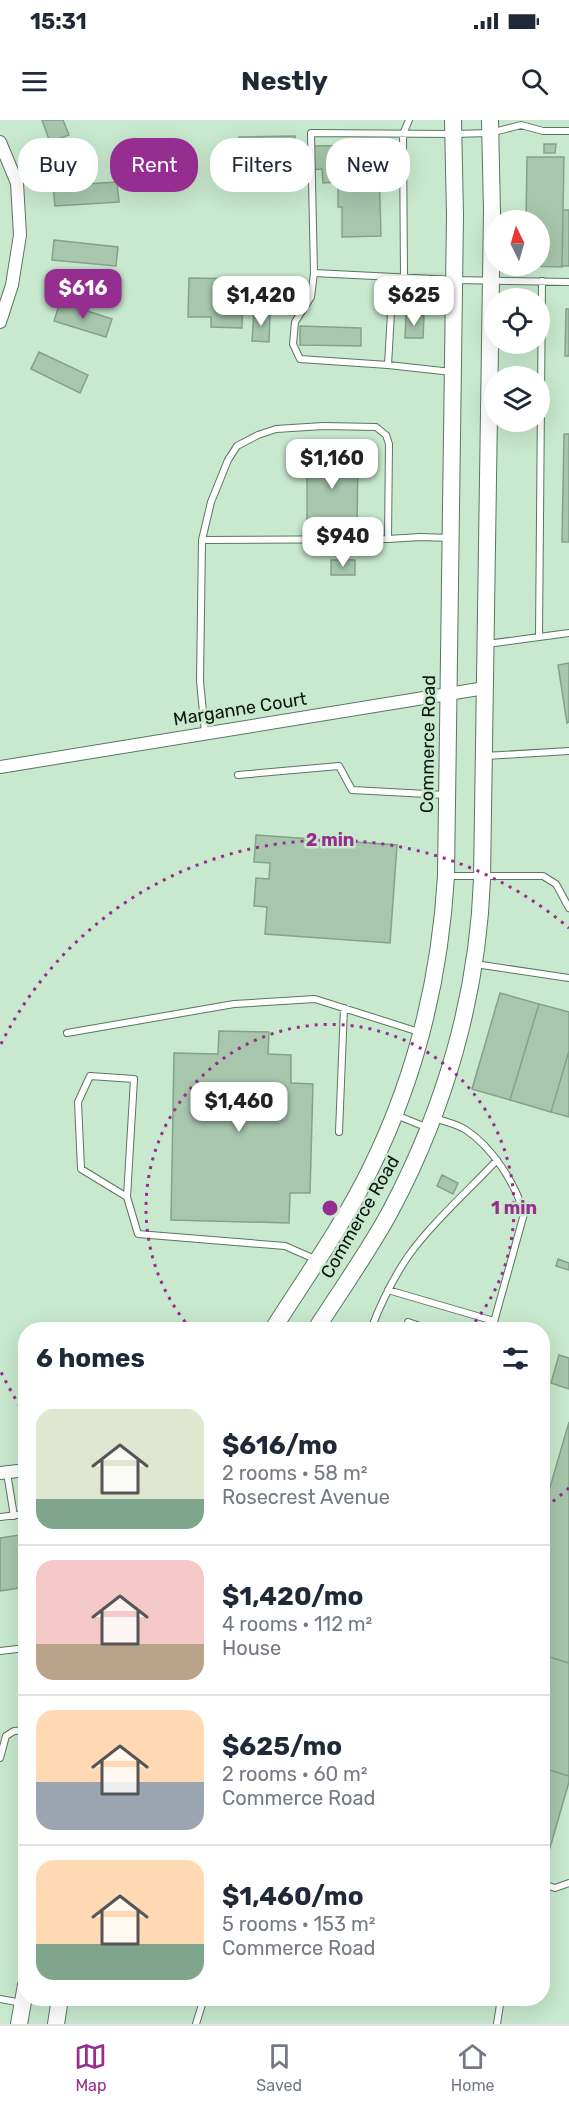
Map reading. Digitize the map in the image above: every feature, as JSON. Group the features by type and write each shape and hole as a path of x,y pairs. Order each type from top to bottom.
{"main road":[{"name":"Commerce Road","path":"320,1322 391,1210 431,1123 455,1052 479,929 482,876 491,281 490,126"},
{"name":"Commerce Road","path":"277,1322 370,1172 395,1114 422,1033 437,963 446,876 454,127"},
{"path":"19,2024 22,2006"},
{"path":"56,2024 59,2006"}],"street":[{"path":"0,142 16,183 20,235 12,285 0,322"},
{"name":"Marganne Court","path":"0,767 485,688"},
{"path":"3,1473 18,1471"}],"lane":[{"path":"404,277 403,134 409,120"},
{"path":"453,372 300,359 293,344 295,322 310,297 314,273 311,133 403,134 454,127 521,122 543,131 569,131"},
{"path":"314,273 454,280 569,282"},
{"path":"388,365 393,277"},
{"path":"539,637 542,281"},
{"path":"205,733 200,681 202,540 211,502 228,460 237,446 276,429 323,426 376,427 386,435 389,444 388,539"},
{"path":"202,540 451,538"},
{"path":"486,644 569,633"},
{"path":"484,756 569,751"},
{"path":"238,775 339,766 352,790 447,795"},
{"path":"446,876 543,876 556,884 569,908"},
{"path":"474,964 569,978"},
{"path":"67,1033 234,1004 315,999 422,1033"},
{"path":"339,1132 344,1008"},
{"path":"127,1197 81,1169 78,1102 90,1076 134,1079 127,1197 138,1234 285,1246 317,1260"},
{"path":"388,1290 494,1321 524,1214 520,1198 497,1160 466,1129 453,1124 431,1123 395,1114"},
{"path":"374,1322 382,1301 408,1256 497,1160"},
{"path":"3,1473 14,1516"},
{"path":"0,1517 18,1515"},
{"path":"0,1651 18,1649"},
{"path":"0,1758 6,1736 18,1731"},
{"path":"550,1886 555,1887 569,1882"},
{"path":"0,1999 18,2003"},
{"path":"196,2024 202,2006"},
{"path":"497,2024 500,2006"}],"building":[{"path":"42,120 63,120 69,135 49,138"},
{"path":"295,136 295,138 239,138"},
{"path":"544,144 556,144 555,153 544,153"},
{"path":"314,146 326,146 326,183 323,183 322,169 314,170"},
{"path":"527,157 564,157 562,267 550,267 550,210 526,210"},
{"path":"110,182 110,192 118,192 119,202 55,206 54,192 98,192 98,183"},
{"path":"338,192 380,192 381,236 342,237 342,207 338,207"},
{"path":"563,210 569,210 569,266 562,266"},
{"path":"54,240 118,247 116,266 52,260"},
{"path":"189,278 243,279 242,328 211,327 211,317 188,317"},
{"path":"60,302 112,319 106,337 54,321"},
{"path":"566,309 569,309 569,356 565,356"},
{"path":"254,312 270,313 269,342 252,341"},
{"path":"406,315 424,316 423,338 405,338"},
{"path":"300,326 361,328 361,346 300,345"},
{"path":"39,352 88,375 80,393 31,369"},
{"path":"564,434 569,434 569,542 562,542"},
{"path":"307,455 358,455 357,527 307,525"},
{"path":"331,560 355,560 355,575 331,575"},
{"path":"569,663 569,722 567,723 558,665"},
{"path":"256,835 397,845 390,943 265,934 267,907 254,906 256,878 269,879 270,863 254,862"},
{"path":"500,993 539,1004 510,1100 472,1089"},
{"path":"539,1004 569,1012 569,1051 551,1112 510,1100"},
{"path":"219,1031 269,1032 268,1054 291,1055 291,1083 313,1084 310,1193 290,1193 289,1223 171,1220 174,1053 218,1054"},
{"path":"569,1051 569,1117 551,1112"},
{"path":"442,1175 458,1183 453,1194 437,1186"},
{"path":"558,1259 569,1263 569,1270 556,1266"},
{"path":"559,1355 569,1358 569,1389 551,1383"},
{"path":"569,1422 569,1663 550,1657 550,1487"},
{"path":"18,1535 18,1588 0,1591 0,1538"},
{"path":"550,1657 569,1663 569,1776 550,1770"},
{"path":"550,1770 569,1776 550,1848"}]}
